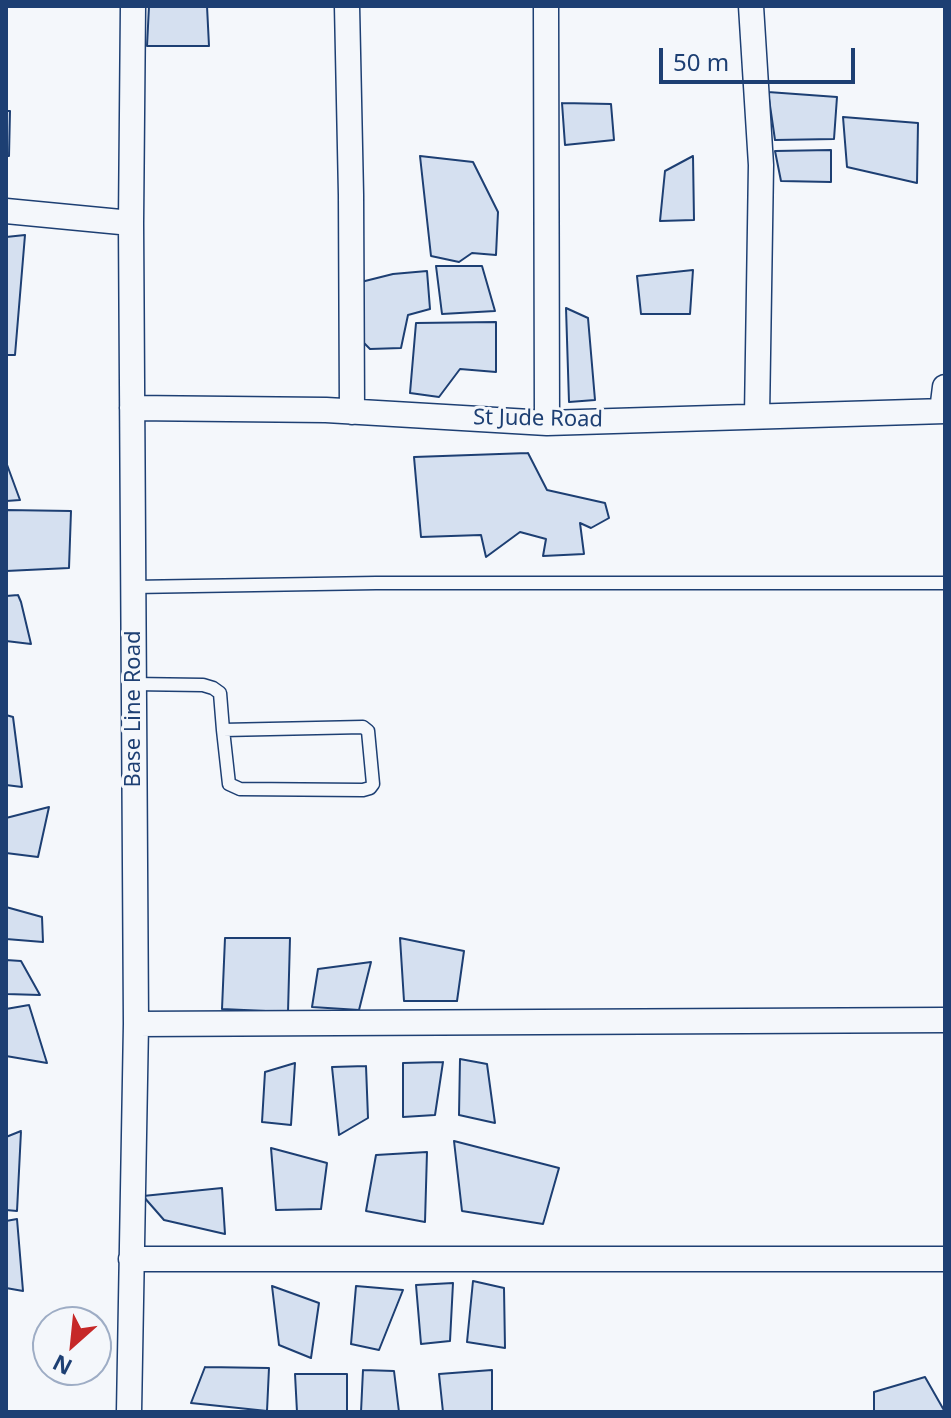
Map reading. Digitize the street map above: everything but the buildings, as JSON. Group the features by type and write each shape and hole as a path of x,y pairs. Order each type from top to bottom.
{"street":[{"name":"Base Line Road","path":"129,1412 136,1024 131,223 133,6"},
{"path":"347,6 352,412"},
{"path":"546,6 547,423"},
{"path":"751,6 761,165 757,416"},
{"path":"6,211 131,223"},
{"path":"944,411 945,387"},
{"name":"St Jude Road","path":"132,408 326,410 547,423 944,411"},
{"path":"136,1024 945,1020"},
{"path":"131,1259 945,1259"}],"lane":[{"path":"133,587 376,583 945,583"},
{"path":"133,684 203,685 220,693 223,730 229,784 240,789 363,790 373,784 368,731 363,727 223,730"}]}
